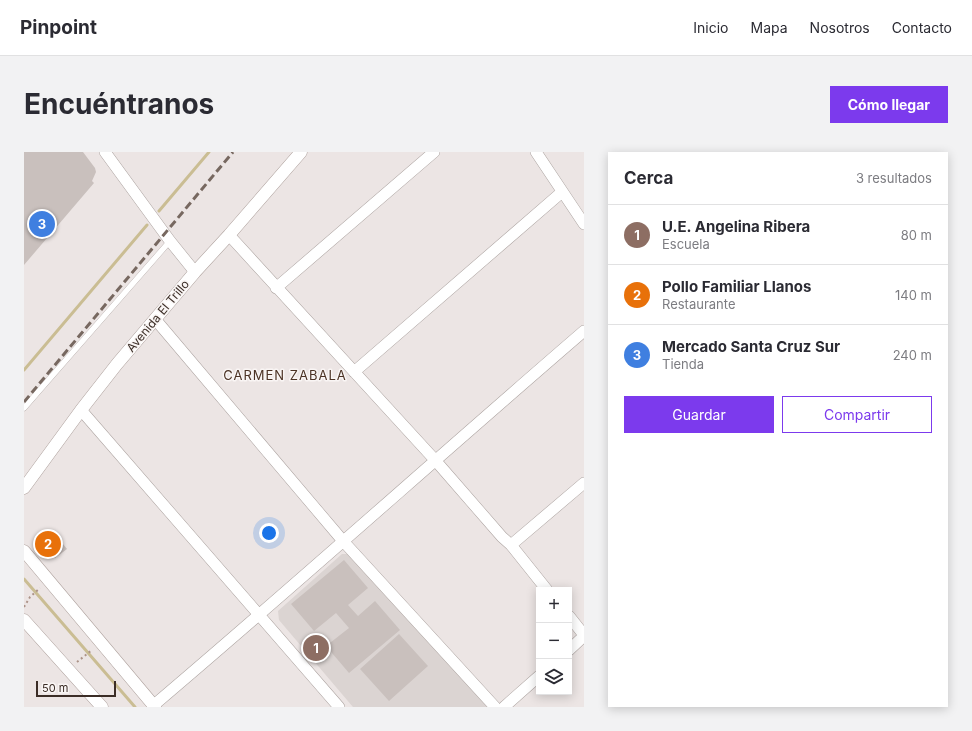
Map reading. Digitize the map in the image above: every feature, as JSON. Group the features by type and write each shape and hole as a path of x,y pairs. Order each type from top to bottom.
{"main road":[{"name":"Avenida El Trillo","path":"24,488 81,410 155,319 301,152"},
{"path":"24,550 154,706"},
{"path":"24,620 102,707"}],"street":[{"path":"105,152 170,241 195,272"},
{"path":"276,288 434,152"},
{"path":"536,152 562,192 582,218"},
{"path":"354,372 562,192"},
{"path":"229,235 435,460 511,546 545,587"},
{"path":"155,319 342,541 494,707"},
{"path":"154,706 584,331"},
{"path":"81,410 339,707"},
{"path":"511,546 584,483"},
{"path":"572,620 584,635 572,647"},
{"path":"504,707 536,679"}],"lane":[{"path":"24,408 170,241"}],"path":[{"path":"24,607 30,598 42,586"},
{"path":"82,658 94,648"}],"shaded area":[{"path":"342,554 351,554 487,707 353,707 279,620 278,611"}],"building":[{"path":"24,152 83,152 95,168 96,172 92,181 94,183 24,265"},
{"path":"54,533 67,549 55,558 42,542"},
{"path":"344,560 368,588 348,605 358,616 375,601 400,630 349,673 326,646 349,628 336,613 314,631 291,604"},
{"path":"399,634 428,666 389,701 360,669"}],"waterway":[{"path":"159,211 209,152"},
{"path":"24,370 147,225"},
{"path":"24,579 135,707"}],"railway":[{"path":"24,402 233,152"}],"place":[{"name":"Mercado Santa Cruz Sur","path":"42,224"},
{"name":"Pollo Familiar Llanos","path":"48,544"},
{"name":"U.E. Angelina Ribera","path":"316,648"}],"district":[{"name":"CARMEN ZABALA","path":"285,375"}]}
